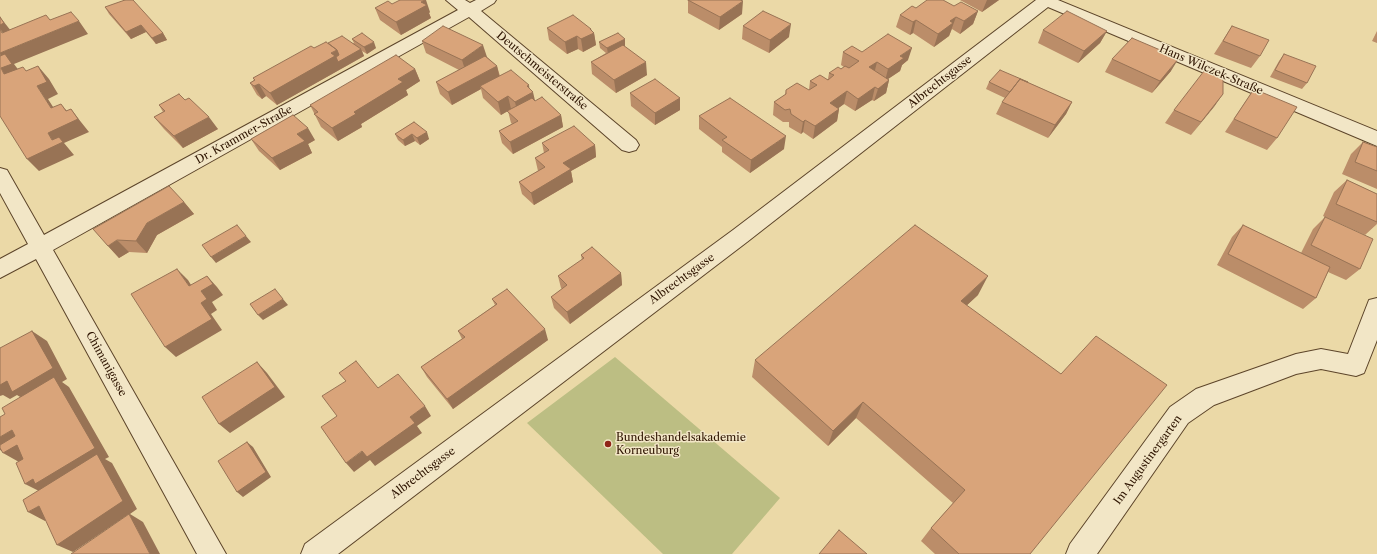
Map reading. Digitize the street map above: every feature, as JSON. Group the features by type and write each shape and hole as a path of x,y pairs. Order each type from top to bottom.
{"street":[{"name":"Deutschmeisterstraße","path":"454,0 470,10 629,145"},
{"name":"Dr. Krammer-Straße","path":"0,270 488,0"},
{"name":"Hans Wilczek-Straße","path":"1046,0 1377,139"},
{"name":"Albrechtsgasse","path":"315,554 740,236 1046,0"},
{"name":"Chimanigasse","path":"0,175 212,554"},
{"name":"Im Augustinergarten","path":"1080,554 1179,415 1205,397 1296,364 1321,359 1356,366 1377,307"}],"green space":[{"path":"615,357 780,498 732,554 663,554 527,423"}],"building":[{"path":"125,0 133,0 163,33 152,38 141,25 126,32 105,7"},
{"path":"400,0 425,0 421,2 427,5 396,22 375,8 388,1 392,4"},
{"path":"688,0 740,0 743,1 720,17"},
{"path":"927,0 943,0 954,6 961,2 978,11 964,21 956,17 950,21 953,23 938,34 916,20 913,22 900,15 912,6 916,8"},
{"path":"763,11 791,24 770,40 743,26"},
{"path":"1067,11 1107,31 1084,51 1043,30"},
{"path":"71,12 79,21 0,53 0,29 2,33 46,15 50,20"},
{"path":"573,15 594,33 581,39 577,36 565,42 547,28"},
{"path":"0,17 4,23 0,25"},
{"path":"443,26 483,45 462,60 422,41"},
{"path":"1232,26 1269,40 1260,56 1223,41"},
{"path":"362,33 374,42 364,47 352,39"},
{"path":"618,33 625,39 607,48 599,42"},
{"path":"888,34 912,48 900,56 904,58 888,69 877,62 869,67 889,80 878,89 875,87 858,99 847,91 830,103 839,109 815,126 805,120 803,122 791,114 790,109 785,110 774,102 786,94 786,90 797,83 809,90 817,85 810,81 820,75 828,80 834,75 829,73 838,67 841,69 845,66 849,68 859,61 843,52 852,46 862,52"},
{"path":"342,36 361,49 338,62 336,57 339,55 337,50 328,43"},
{"path":"1132,38 1179,58 1160,81 1112,59"},
{"path":"326,42 337,50 331,53 335,56 270,93 259,84 254,86 250,83 255,80 253,78 311,46 314,48"},
{"path":"623,45 646,62 614,80 591,62"},
{"path":"5,54 12,64 1,68 4,74 23,67 26,71 38,66 47,82 37,86 51,108 61,104 66,111 71,109 78,119 48,133 52,140 59,137 63,142 27,159 0,116 0,56"},
{"path":"1284,54 1316,66 1307,83 1275,70"},
{"path":"396,55 415,69 398,79 403,82 354,112 356,114 332,128 314,114 318,112 310,105"},
{"path":"485,56 497,66 448,92 436,82"},
{"path":"511,70 529,85 527,86 533,92 515,102 508,96 498,102 480,86"},
{"path":"1000,70 1028,82 1020,79 1010,92 989,82"},
{"path":"1204,71 1223,79 1223,94 1201,122 1174,110"},
{"path":"655,79 680,98 655,113 630,93"},
{"path":"1020,79 1072,102 1055,125 1002,102"},
{"path":"1254,89 1297,107 1277,138 1234,119"},
{"path":"179,94 185,100 189,98 209,117 174,136 154,117 165,111 159,105"},
{"path":"542,97 561,115 510,142 499,131 518,121 507,111 532,98 535,101"},
{"path":"730,98 786,136 751,160 722,140 727,137 699,116"},
{"path":"293,115 308,128 297,134 305,141 272,158 251,139"},
{"path":"414,122 427,132 417,138 412,134 403,140 395,134"},
{"path":"574,126 595,145 563,163 571,169 531,193 519,182 545,167 535,158 549,150 542,143"},
{"path":"1363,142 1377,147 1377,171 1355,162"},
{"path":"1347,180 1377,194 1377,222 1336,204"},
{"path":"169,186 184,202 147,223 136,241 117,240 108,246 93,229"},
{"path":"1325,217 1373,239 1360,269 1311,245"},
{"path":"237,225 246,236 211,257 202,245"},
{"path":"915,225 988,276 961,301 1061,374 1096,336 1167,385 1030,554 959,554 931,528 965,490 863,402 833,431 755,360"},
{"path":"1243,225 1330,267 1316,298 1228,254"},
{"path":"592,247 621,273 567,312 551,297 567,285 558,276 584,258 581,255"},
{"path":"177,269 189,286 207,276 213,284 201,291 207,299 201,303 212,319 165,347 131,294"},
{"path":"275,289 283,299 258,315 250,304"},
{"path":"507,289 545,329 447,399 421,367 465,337 458,331 497,304 492,299"},
{"path":"32,331 53,368 12,392 7,381 0,385 0,348"},
{"path":"356,361 378,388 398,374 425,406 410,417 415,423 367,457 362,451 346,463 321,427 337,416 322,396 346,381 339,373"},
{"path":"257,362 275,387 219,424 202,397"},
{"path":"54,377 95,448 35,484 33,479 25,484 16,463 23,459 17,445 3,453 0,448 0,445 15,436 12,430 0,437 0,417 5,414 2,408"},
{"path":"247,442 266,472 237,492 218,461"},
{"path":"97,454 123,501 57,545 39,506 28,512 23,500"},
{"path":"129,514 150,554 71,554"},
{"path":"839,530 867,554 819,554"}],"place":[{"name":"Bundeshandelsakademie Korneuburg","path":"608,444"}]}
